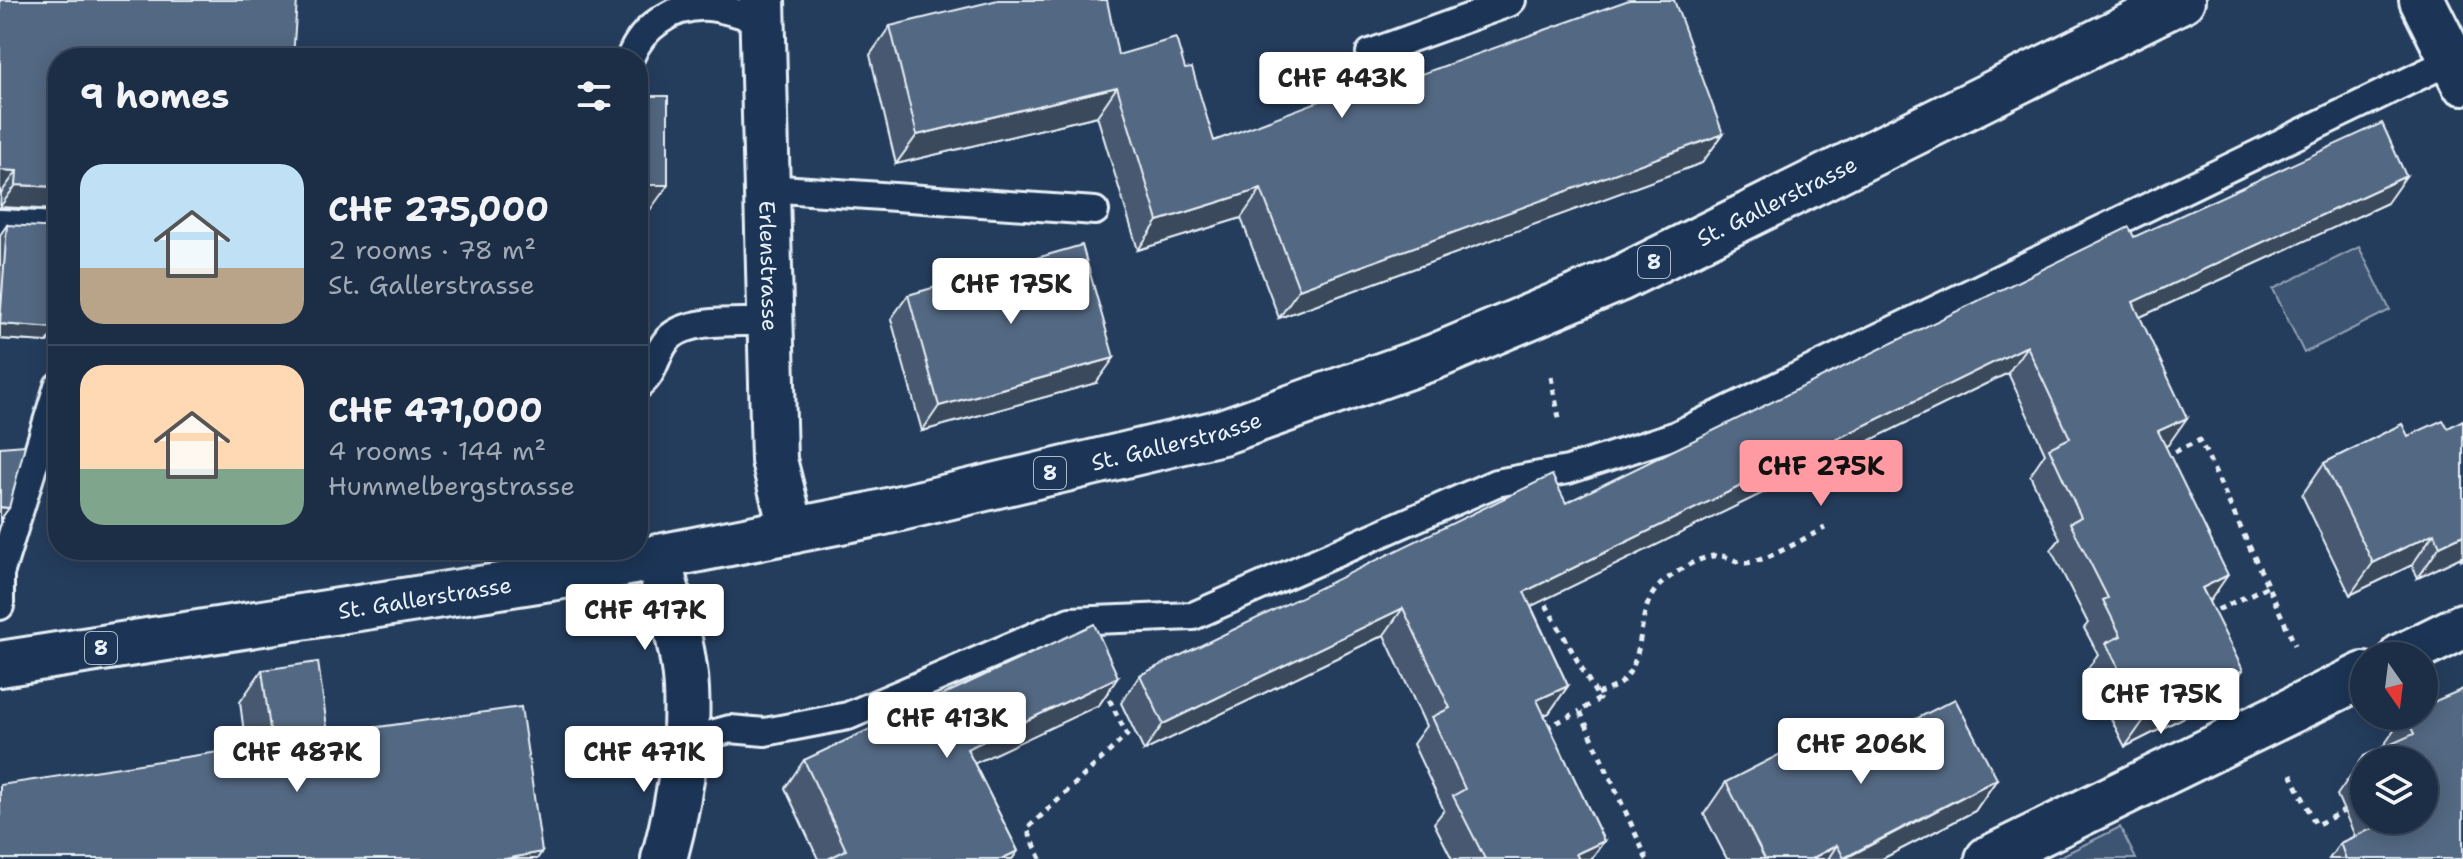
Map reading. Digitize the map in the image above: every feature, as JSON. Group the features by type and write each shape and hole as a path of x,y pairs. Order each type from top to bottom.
{"main road":[{"name":"St. Gallerstrasse","path":"648,559 871,515 1222,432 1434,357 1619,279 2182,0"},
{"path":"2422,0 2458,71"},
{"name":"Erlenstrasse","path":"762,10 774,460 792,531"},
{"path":"658,557 686,687 686,741 676,815 664,859"},
{"name":"St. Gallerstrasse","path":"0,664 518,584 642,560"},
{"path":"2430,642 2463,626"},
{"path":"1988,859 2350,682"}],"lane":[{"path":"1370,53 1512,0"},
{"path":"635,48 643,33 670,13 706,7 762,10"},
{"path":"686,741 730,729 765,732 848,716 1070,621 1193,616 1496,483 1568,470 1676,435 2458,71"},
{"path":"767,188 1095,211"},
{"path":"0,223 48,225"},
{"path":"648,378 668,339 696,324 770,322"},
{"path":"0,606 0,574 48,418"}],"path":[{"path":"2158,459 2200,440 2319,697"},
{"path":"1597,694 1619,684 1630,671 1643,615 1650,598 1662,583 1692,564 1711,557 1722,556 1745,563 1825,528"},
{"path":"2201,618 2268,586"},
{"path":"1538,732 1599,699 1539,592"},
{"path":"1041,859 1027,829 1127,735 1070,621"},
{"path":"1580,711 1646,857 1643,859"},
{"path":"2266,723 2316,825 2344,811"}],"shaded area":[{"path":"2359,247 2390,310 2304,353 2273,289"},
{"path":"2120,827 2136,859 2055,859"}],"building":[{"path":"0,0 297,0 294,48 48,48 48,187 16,185 17,171 0,170"},
{"path":"998,0 1107,0 1118,55 1176,38 1185,69 1192,68 1214,141 1412,66 1416,76 1629,0 1674,0 1723,134 1299,289 1261,189 1158,221 1117,87 917,135 890,26"},
{"path":"648,96 668,96 668,185 648,185"},
{"path":"2382,123 2406,176 2133,302 2187,418 2158,431 2228,575 2202,588 2243,670 2144,720 2106,643 2121,636 2103,600 2108,598 2070,523 2081,517 2049,448 2070,438 2027,346 1524,592 1568,686 1537,700 1604,841 1576,854 1579,859 1485,859 1453,796 1465,789 1432,717 1450,708 1403,608 1163,724 1140,675 1552,475 1566,503 2129,227 2134,237"},
{"path":"7,225 48,227 48,327 0,324"},
{"path":"1082,245 1114,358 939,406 908,295"},
{"path":"2443,420 2448,428 2463,420 2463,535 2440,546 2434,533 2373,563 2324,463 2402,424 2408,436"},
{"path":"25,445 9,508 0,507 0,447"},
{"path":"1094,624 1118,677 967,749 1018,851 1001,859 828,859 846,850 804,760"},
{"path":"318,662 328,734 521,707 542,852 505,859 0,859 0,785 272,744 262,670"},
{"path":"2463,689 2463,859 2346,859 2340,843 2360,834 2438,834 2438,746 2387,746 2414,734 2412,730 2438,730 2438,700"},
{"path":"1955,699 1997,779 1844,858 1837,845 1811,859 1765,859 1726,782 1794,747 1805,757 1867,724 1875,740"}]}
